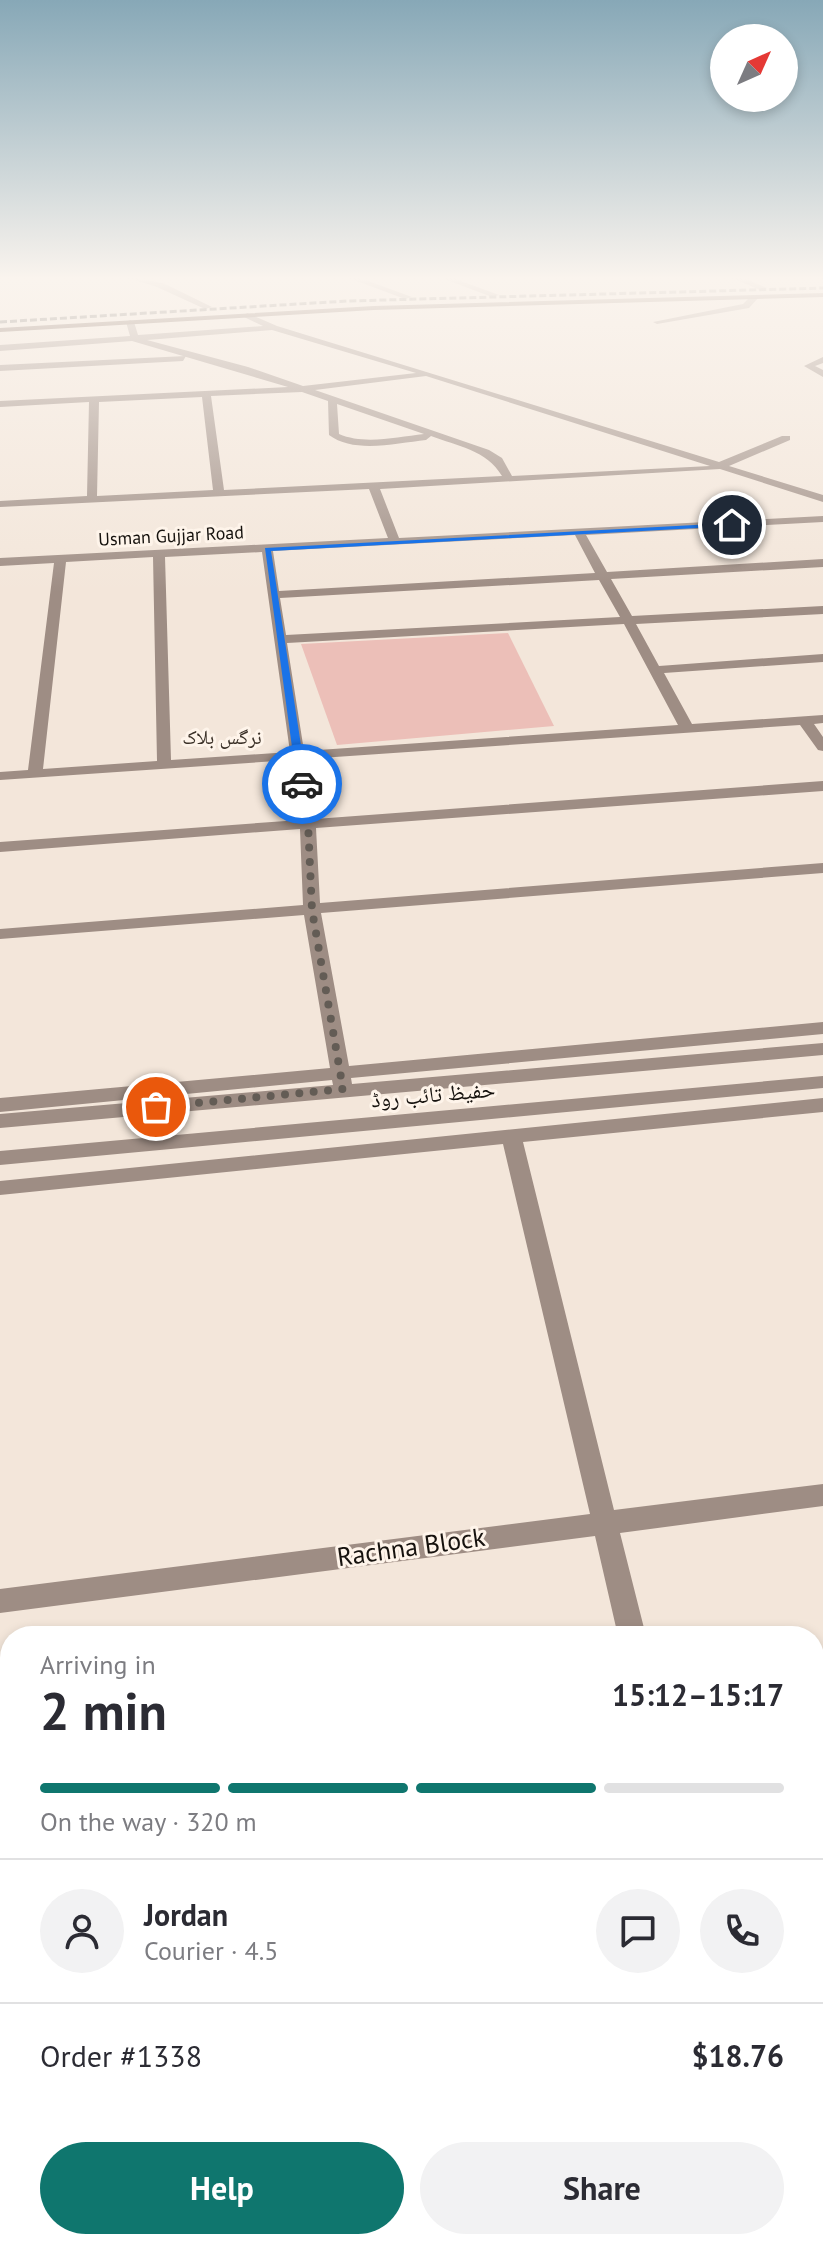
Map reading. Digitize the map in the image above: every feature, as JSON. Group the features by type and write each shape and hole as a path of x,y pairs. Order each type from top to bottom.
{"street":[{"path":"280,382 493,455 508,478"},
{"path":"0,404 302,389 360,382"},
{"path":"451,382 823,499"},
{"path":"206,393 219,492"},
{"path":"92,499 94,399"},
{"path":"332,401 334,435 343,440 437,437"},
{"path":"0,504 712,469 786,438"},
{"path":"373,485 395,542"},
{"name":"Usman Gujjar Road","path":"0,562 823,519"},
{"path":"580,534 687,728"},
{"path":"267,549 308,823 312,910 342,1081"},
{"path":"159,555 164,765"},
{"path":"35,774 60,559"},
{"path":"272,595 823,563"},
{"path":"281,639 823,610"},
{"path":"656,670 823,658"},
{"path":"0,776 823,719"},
{"path":"804,720 823,747"},
{"path":"0,847 823,786"},
{"path":"0,934 823,868"},
{"path":"0,1105 342,1081 823,1028"},
{"name":"حفیظ تائب روڈ","path":"0,1121 342,1081 823,1049"},
{"name":"حفیظ تائب روڈ","path":"0,1158 823,1082"},
{"path":"0,1188 823,1105"},
{"path":"543,1108 550,1132"},
{"path":"511,1136 629,1626"},
{"name":"Rachna Block","path":"0,1601 823,1495"}],"shaded area":[{"path":"508,633 554,726 337,745 301,644"}],"way so far":[{"path":"156,1107 343,1089 312,910 308,823 302,784"}],"district":[{"name":"نرگس بلاک","path":"222,737"}],"route":[{"path":"302,784 267,549 732,525"}]}
